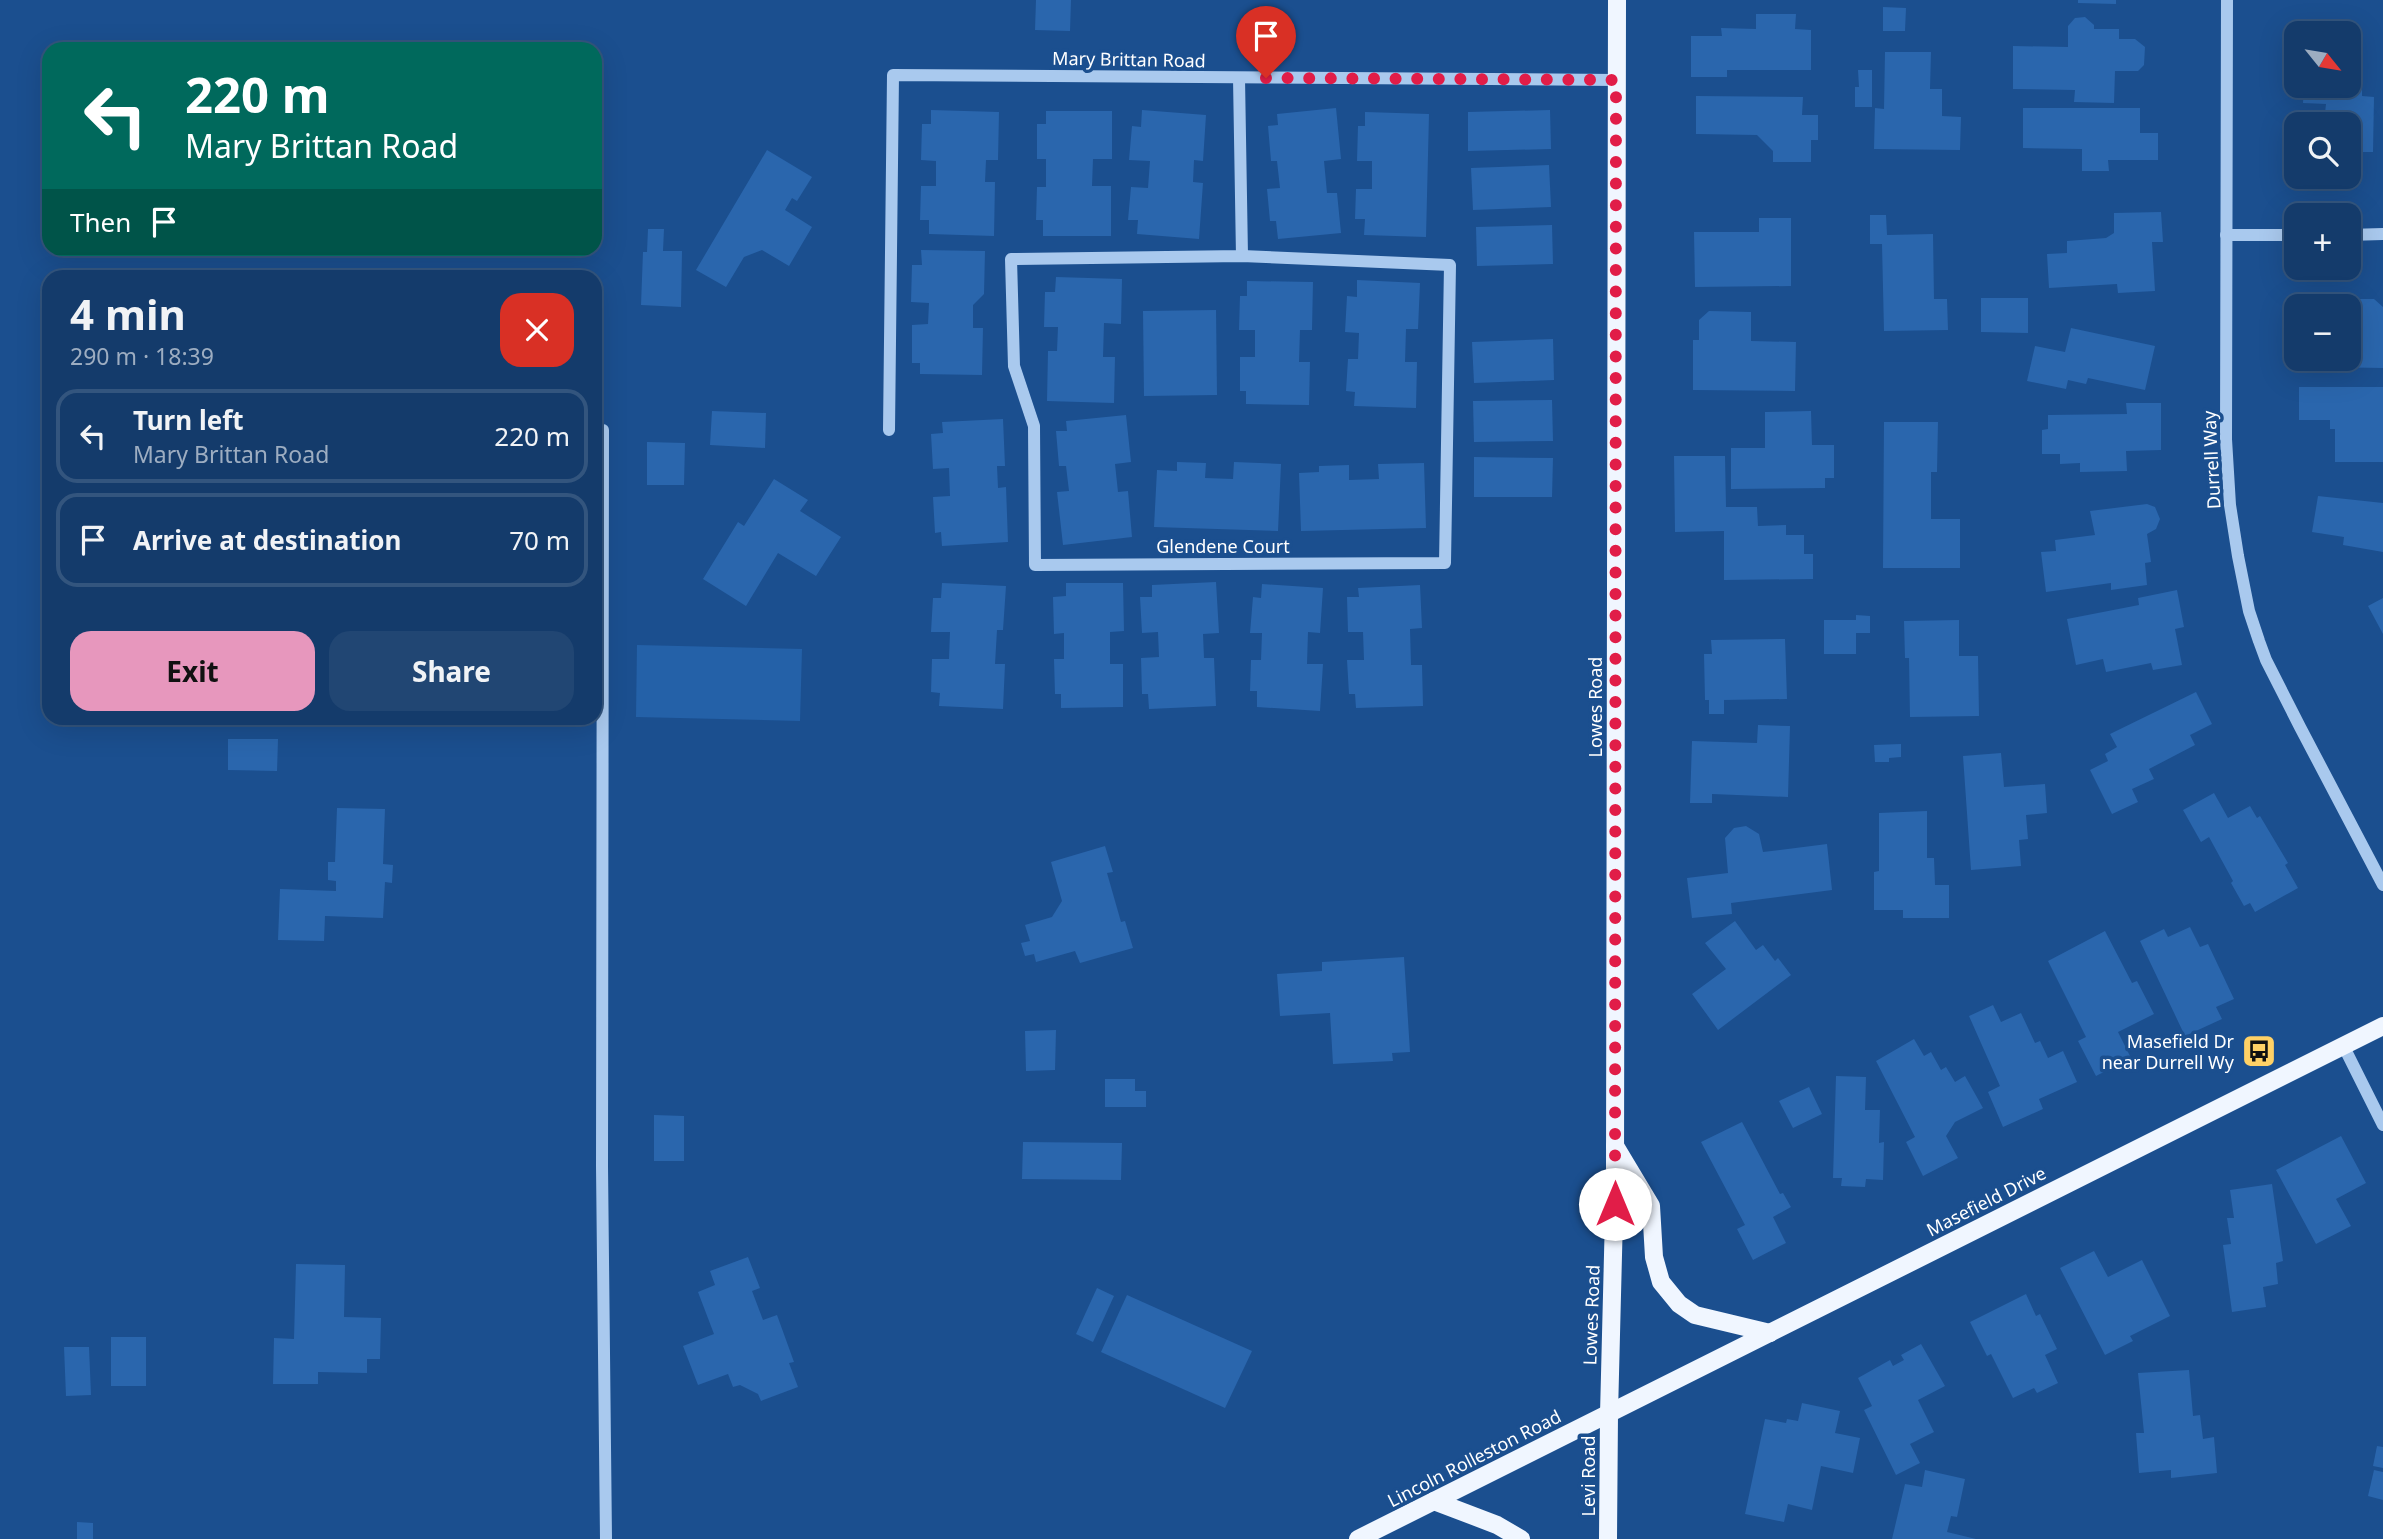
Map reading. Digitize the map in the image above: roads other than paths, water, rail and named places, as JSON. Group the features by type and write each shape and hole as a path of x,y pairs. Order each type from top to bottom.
{"main road":[{"name":"Lowes Road","path":"1609,1414 1615,1146 1616,0"},
{"name":"Masefield Drive","path":"1609,1414 2383,1026"},
{"path":"1615,1146 1651,1206 1654,1257 1661,1282 1679,1304 1695,1315 1770,1333"},
{"name":"Lincoln Rolleston Road","path":"1358,1539 1609,1414"},
{"name":"Levi Road","path":"1608,1539 1609,1414"},
{"path":"1434,1501 1497,1525 1521,1539"}],"street":[{"name":"Durrell Way","path":"2227,0 2226,439 2229,492 2238,556 2249,611 2266,660 2383,885"},
{"name":"Mary Brittan Road","path":"889,430 892,75 1616,80"},
{"path":"1239,78 1242,256"},
{"path":"2226,235 2284,234"},
{"path":"2361,234 2383,234"},
{"name":"Glendene Court","path":"1242,256 1450,265 1445,562 1035,565 1034,426 1014,366 1011,259 1242,256"},
{"path":"603,430 602,1166 606,1539"},
{"path":"2343,1045 2383,1125"}],"place":[{"name":"Masefield Dr near Durrell Wy","path":"2259,1051"}]}
